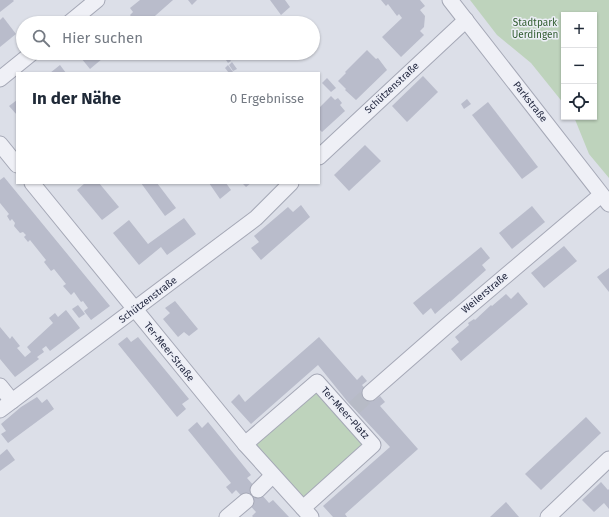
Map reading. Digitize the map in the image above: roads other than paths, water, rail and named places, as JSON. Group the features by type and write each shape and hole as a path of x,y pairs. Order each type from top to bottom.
{"street":[{"path":"78,16 97,0"},
{"name":"Parkstraße","path":"450,0 605,200"},
{"name":"Schützenstraße","path":"320,156 466,20"},
{"path":"0,79 23,60"},
{"path":"0,144 16,164"},
{"name":"Ter-Meer-Straße","path":"33,184 245,444 272,476 307,512"},
{"name":"Schützenstraße","path":"6,405 256,218 290,184"},
{"name":"Weilerstraße","path":"370,393 450,323 605,200"},
{"name":"Ter-Meer-Platz","path":"245,444 317,382 350,411 373,445 307,512"},
{"path":"0,386 6,405"},
{"path":"548,517 609,459"},
{"path":"258,490 272,476"},
{"path":"227,517 246,501"}],"tunnel":[{"path":"354,408 370,393"}],"park label":[{"name":"Stadtpark Uerdingen","path":"535,28"}]}
